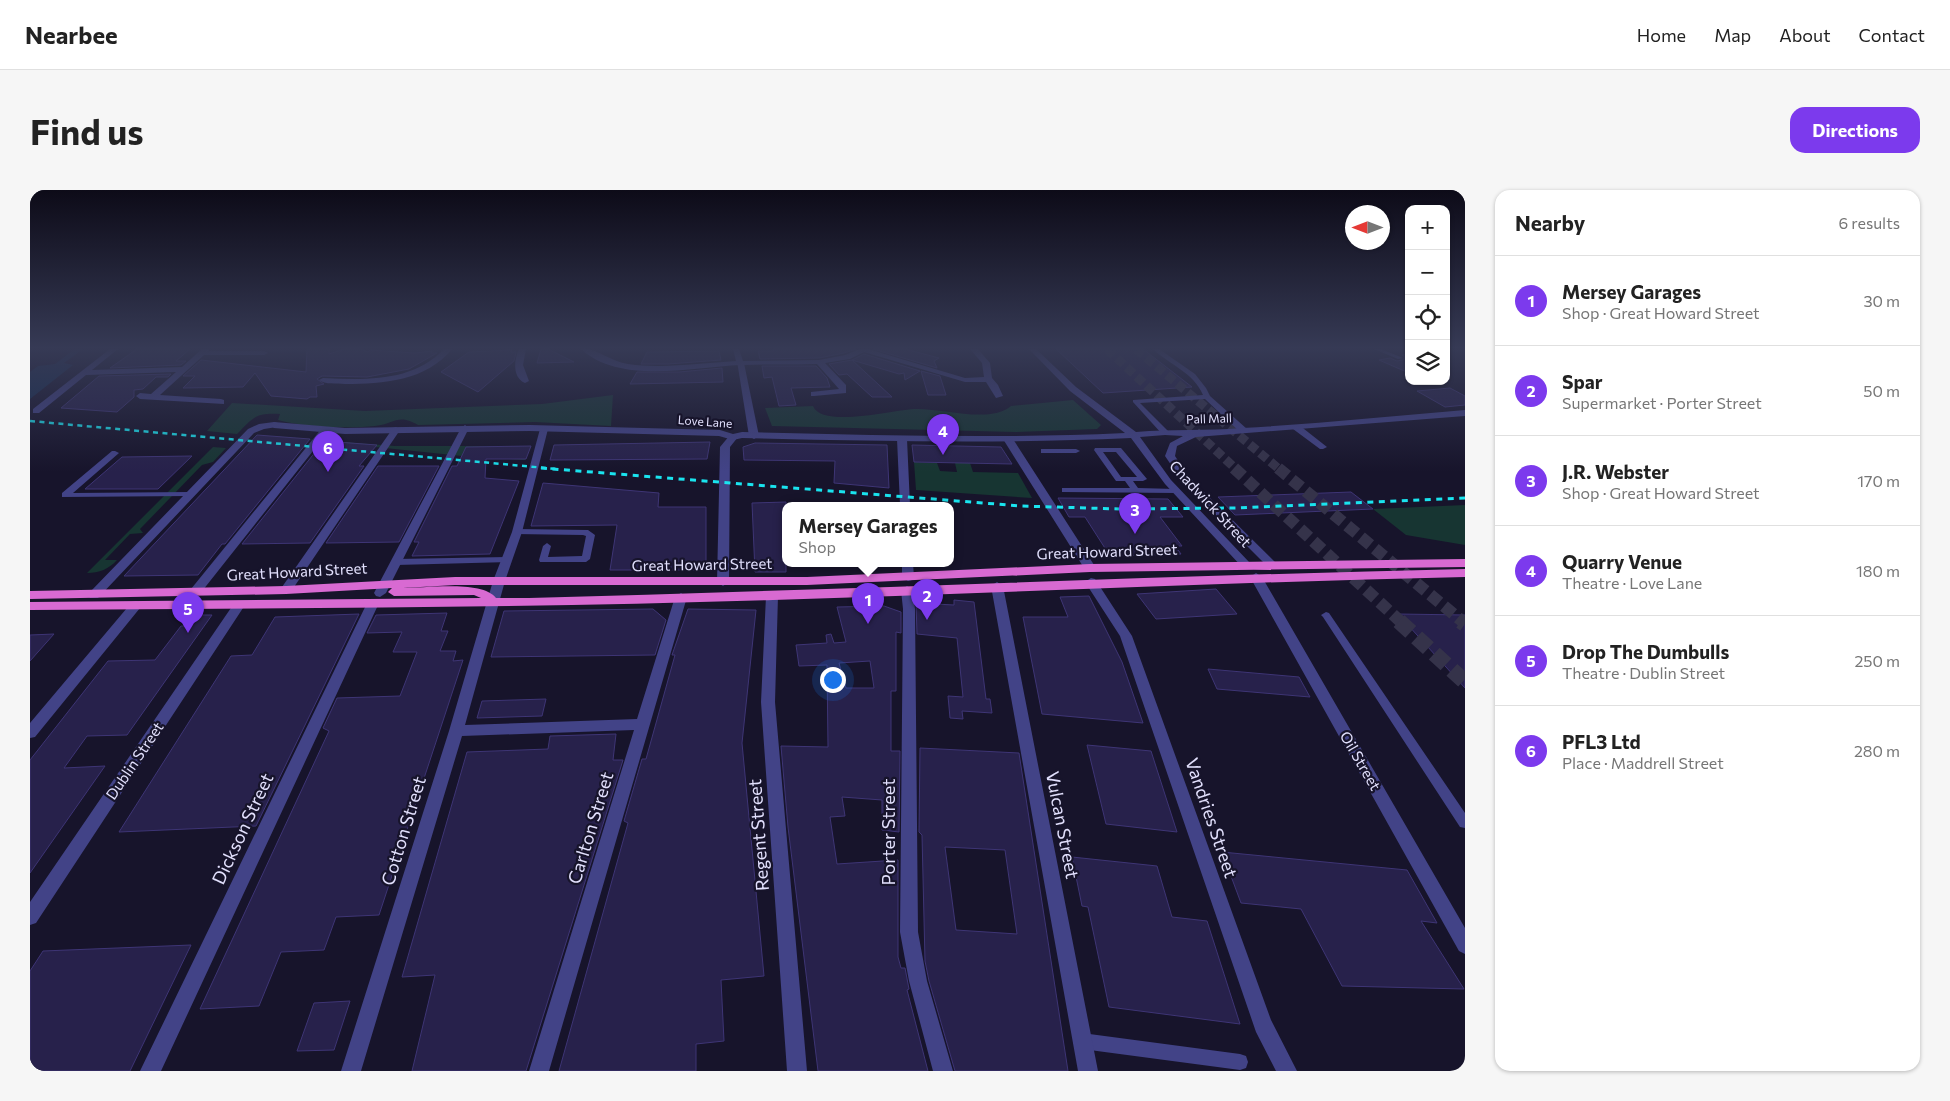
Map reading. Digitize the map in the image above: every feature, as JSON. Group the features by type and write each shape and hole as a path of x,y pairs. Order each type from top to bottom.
{"highway":[{"name":"Great Howard Street","path":"30,595 286,590 338,594 379,593 494,602 772,596 907,583 1090,575 1246,565 1465,563"},
{"name":"Great Howard Street","path":"30,606 239,605 499,581 907,583 997,586 1090,575 1256,578 1460,573"},
{"path":"499,581 503,586 516,590 623,592 681,597"}],"street":[{"path":"36,411 62,390"},
{"path":"153,397 160,390"},
{"path":"745,390 754,436"},
{"path":"814,394 833,393 842,390"},
{"path":"996,390 999,396"},
{"name":"Chadwick Street","path":"1075,390 1134,436 1176,491 1246,565"},
{"path":"140,396 221,402"},
{"name":"Pall Mall","path":"1134,436 1166,432 1194,434 1296,428 1465,413"},
{"name":"Love Lane","path":"190,494 251,431 262,426 274,425 325,430 544,429 720,433 733,437 1049,439 1134,436"},
{"name":"Dickson Street","path":"150,1071 379,593 465,428"},
{"name":"Cotton Street","path":"351,1071 456,730 499,581 517,532 544,429"},
{"path":"195,592 325,430"},
{"path":"286,590 396,430"},
{"name":"Chadwick Street","path":"1194,434 1173,445 1170,456 1185,479 1272,565"},
{"path":"723,582 725,447 733,437"},
{"path":"902,439 905,502"},
{"name":"Vandries Street","path":"1008,439 1126,636 1263,1025 1287,1071"},
{"name":"Chadwick Street","path":"1152,462 1185,479"},
{"path":"94,594 190,494"},
{"name":"Porter Street","path":"907,567 909,609 909,932 918,982 942,1071"},
{"name":"Oil Street","path":"1256,578 1459,924 1465,945"},
{"name":"Vulcan Street","path":"997,586 1088,1071"},
{"name":"Regent Street","path":"772,596 768,702 797,1071"},
{"name":"Carlton Street","path":"539,1071 681,597"},
{"name":"Dublin Street","path":"30,918 239,605"},
{"path":"30,733 136,606"},
{"path":"456,730 643,724"}],"lane":[{"path":"1205,390 1207,397 1221,412 1244,431"},
{"path":"1166,432 1135,401 1207,397"},
{"path":"1296,428 1323,447"},
{"path":"1049,439 1057,451"},
{"path":"1044,450 1076,451"},
{"path":"1098,450 1118,450 1143,479 1127,479 1119,479 1098,450"},
{"path":"115,453 65,495 190,494"},
{"path":"1127,479 1136,491"},
{"path":"1065,490 1176,491"},
{"path":"517,532 585,532 591,535 586,559 544,560 548,546"},
{"path":"396,562 507,560"},
{"path":"1326,615 1465,823"},
{"path":"1082,1041 1240,1062"}],"green space":[{"path":"613,395 611,426 535,422 418,425 406,420 396,420 375,426 339,427 313,426 288,422 278,420 280,414 265,414 255,417 237,434 207,431 232,403 365,411 542,404"},
{"path":"1073,400 1101,425 1097,429 1016,432 772,426 765,408 813,406 819,413 845,417 916,409 979,415 1002,411 1011,406"},
{"path":"279,437 395,446 529,446 525,460 462,456"},
{"path":"213,447 226,448 213,462 202,465 140,529 143,533 130,534 105,560 117,560 111,566 104,570 87,573"},
{"path":"914,462 937,463 940,471 957,472 955,463 970,463 973,472 1018,473 1032,498 916,490"},
{"path":"1465,505 1465,545 1406,535 1373,509"}],"water":[{"path":"30,390 41,390 30,399"}],"building":[{"path":"82,390 134,390 134,397 117,412 61,408"},
{"path":"267,390 316,390 317,397 307,399 271,396"},
{"path":"775,390 792,390 796,405 779,406"},
{"path":"865,390 885,390 892,397 872,397"},
{"path":"927,390 944,390 946,395 928,395"},
{"path":"1100,390 1146,390 1103,393"},
{"path":"1454,390 1465,396 1465,405 1445,407 1417,391"},
{"path":"257,435 310,439 198,575 124,576"},
{"path":"324,441 377,445 359,466 364,466 310,543 242,544"},
{"path":"710,442 707,459 550,460 554,445"},
{"path":"755,443 887,445 889,488 834,483 835,461 744,460 743,447"},
{"path":"912,445 1001,447 1012,464 914,462"},
{"path":"531,446 526,459 486,459 485,478 519,481 490,554 412,556 419,542 414,542 452,466 457,466 466,447"},
{"path":"192,456 158,489 85,489 122,457"},
{"path":"378,466 439,466 399,542 326,543"},
{"path":"543,483 659,493 658,507 706,507 706,566 696,570 610,570 617,525 531,526"},
{"path":"1351,492 1373,509 1235,515 1218,497"},
{"path":"1058,498 1168,499 1183,517 1160,517 1182,546 1175,546 1181,554 1110,556 1085,517 1069,517"},
{"path":"782,502 782,567 786,567 786,572 755,572 752,503"},
{"path":"1216,589 1237,614 1156,619 1137,594"},
{"path":"1089,596 1122,662 1143,723 1042,714 1023,617 1068,617 1060,597"},
{"path":"954,600 974,602 986,699 990,699 992,713 962,711 963,719 950,718 948,696 963,697 957,638 917,634 916,603 954,605"},
{"path":"884,606 901,612 901,633 896,632 896,691 891,691 891,751 900,751 899,832 882,830 882,800 842,797 845,816 830,817 837,864 898,860 898,957 901,968 905,968 909,989 907,990 928,1071 818,1071 788,827 781,746 828,747 827,665 799,666 796,645 827,643 826,635 831,634 834,643 846,642 837,607","holes":["870,661 874,688 846,688 839,663"]},
{"path":"653,609 666,620 655,655 491,657 504,611"},
{"path":"688,609 756,610 742,743 764,976 721,980 724,1041 696,1044 696,1071 559,1071 628,823 624,821 642,759 646,759 675,655 672,655"},
{"path":"447,613 441,631 448,631 440,651 456,651 453,661 463,660 379,915 336,917 324,950 281,952 259,1006 200,1009 329,731 323,728 337,698 400,696 417,652 393,652 402,632 367,633 376,615"},
{"path":"359,614 256,826 119,832 231,656 252,655 275,617"},
{"path":"1398,614 1465,615 1465,688"},
{"path":"195,615 212,615 127,735 87,736 64,768 105,766 30,873 30,760 108,661 155,660 181,626 188,626"},
{"path":"54,634 30,661 30,635"},
{"path":"1208,669 1299,677 1310,697 1217,689"},
{"path":"546,699 542,716 477,718 482,701"},
{"path":"616,734 613,760 623,760 526,1071 412,1071 435,975 402,977 467,752 548,749 550,736"},
{"path":"1087,745 1151,751 1177,832 1106,824"},
{"path":"920,748 1019,753 1068,1071 955,1071 925,961 922,835 919,832","holes":["945,847 1005,850 1017,934 956,930"]},
{"path":"1222,852 1407,870 1437,923 1421,921 1464,989 1342,986 1301,909 1241,903"},
{"path":"1072,857 1157,866 1172,917 1207,921 1240,1024 1109,1007 1088,907 1082,906"},
{"path":"191,945 130,1071 30,1071 30,971 43,951"},
{"path":"350,1001 334,1050 297,1051 314,1003"}],"tunnel":[{"path":"1151,390 1236,469"},
{"path":"1185,390 1279,469"},
{"path":"1234,468 1401,622"},
{"path":"1278,468 1463,622"},
{"path":"1399,621 1465,682"},
{"path":"1461,621 1465,624"}],"railway":[{"path":"30,421 557,469"},
{"path":"541,468 1021,506 1120,509 1236,508 1465,498"}],"place":[{"name":"Quarry Venue","path":"943,455"},
{"name":"PFL3 Ltd","path":"328,472"},
{"name":"J.R. Webster","path":"1135,534"},
{"name":"Spar","path":"927,620"},
{"name":"Mersey Garages","path":"868,624"},
{"name":"Drop The Dumbulls","path":"188,633"}]}
